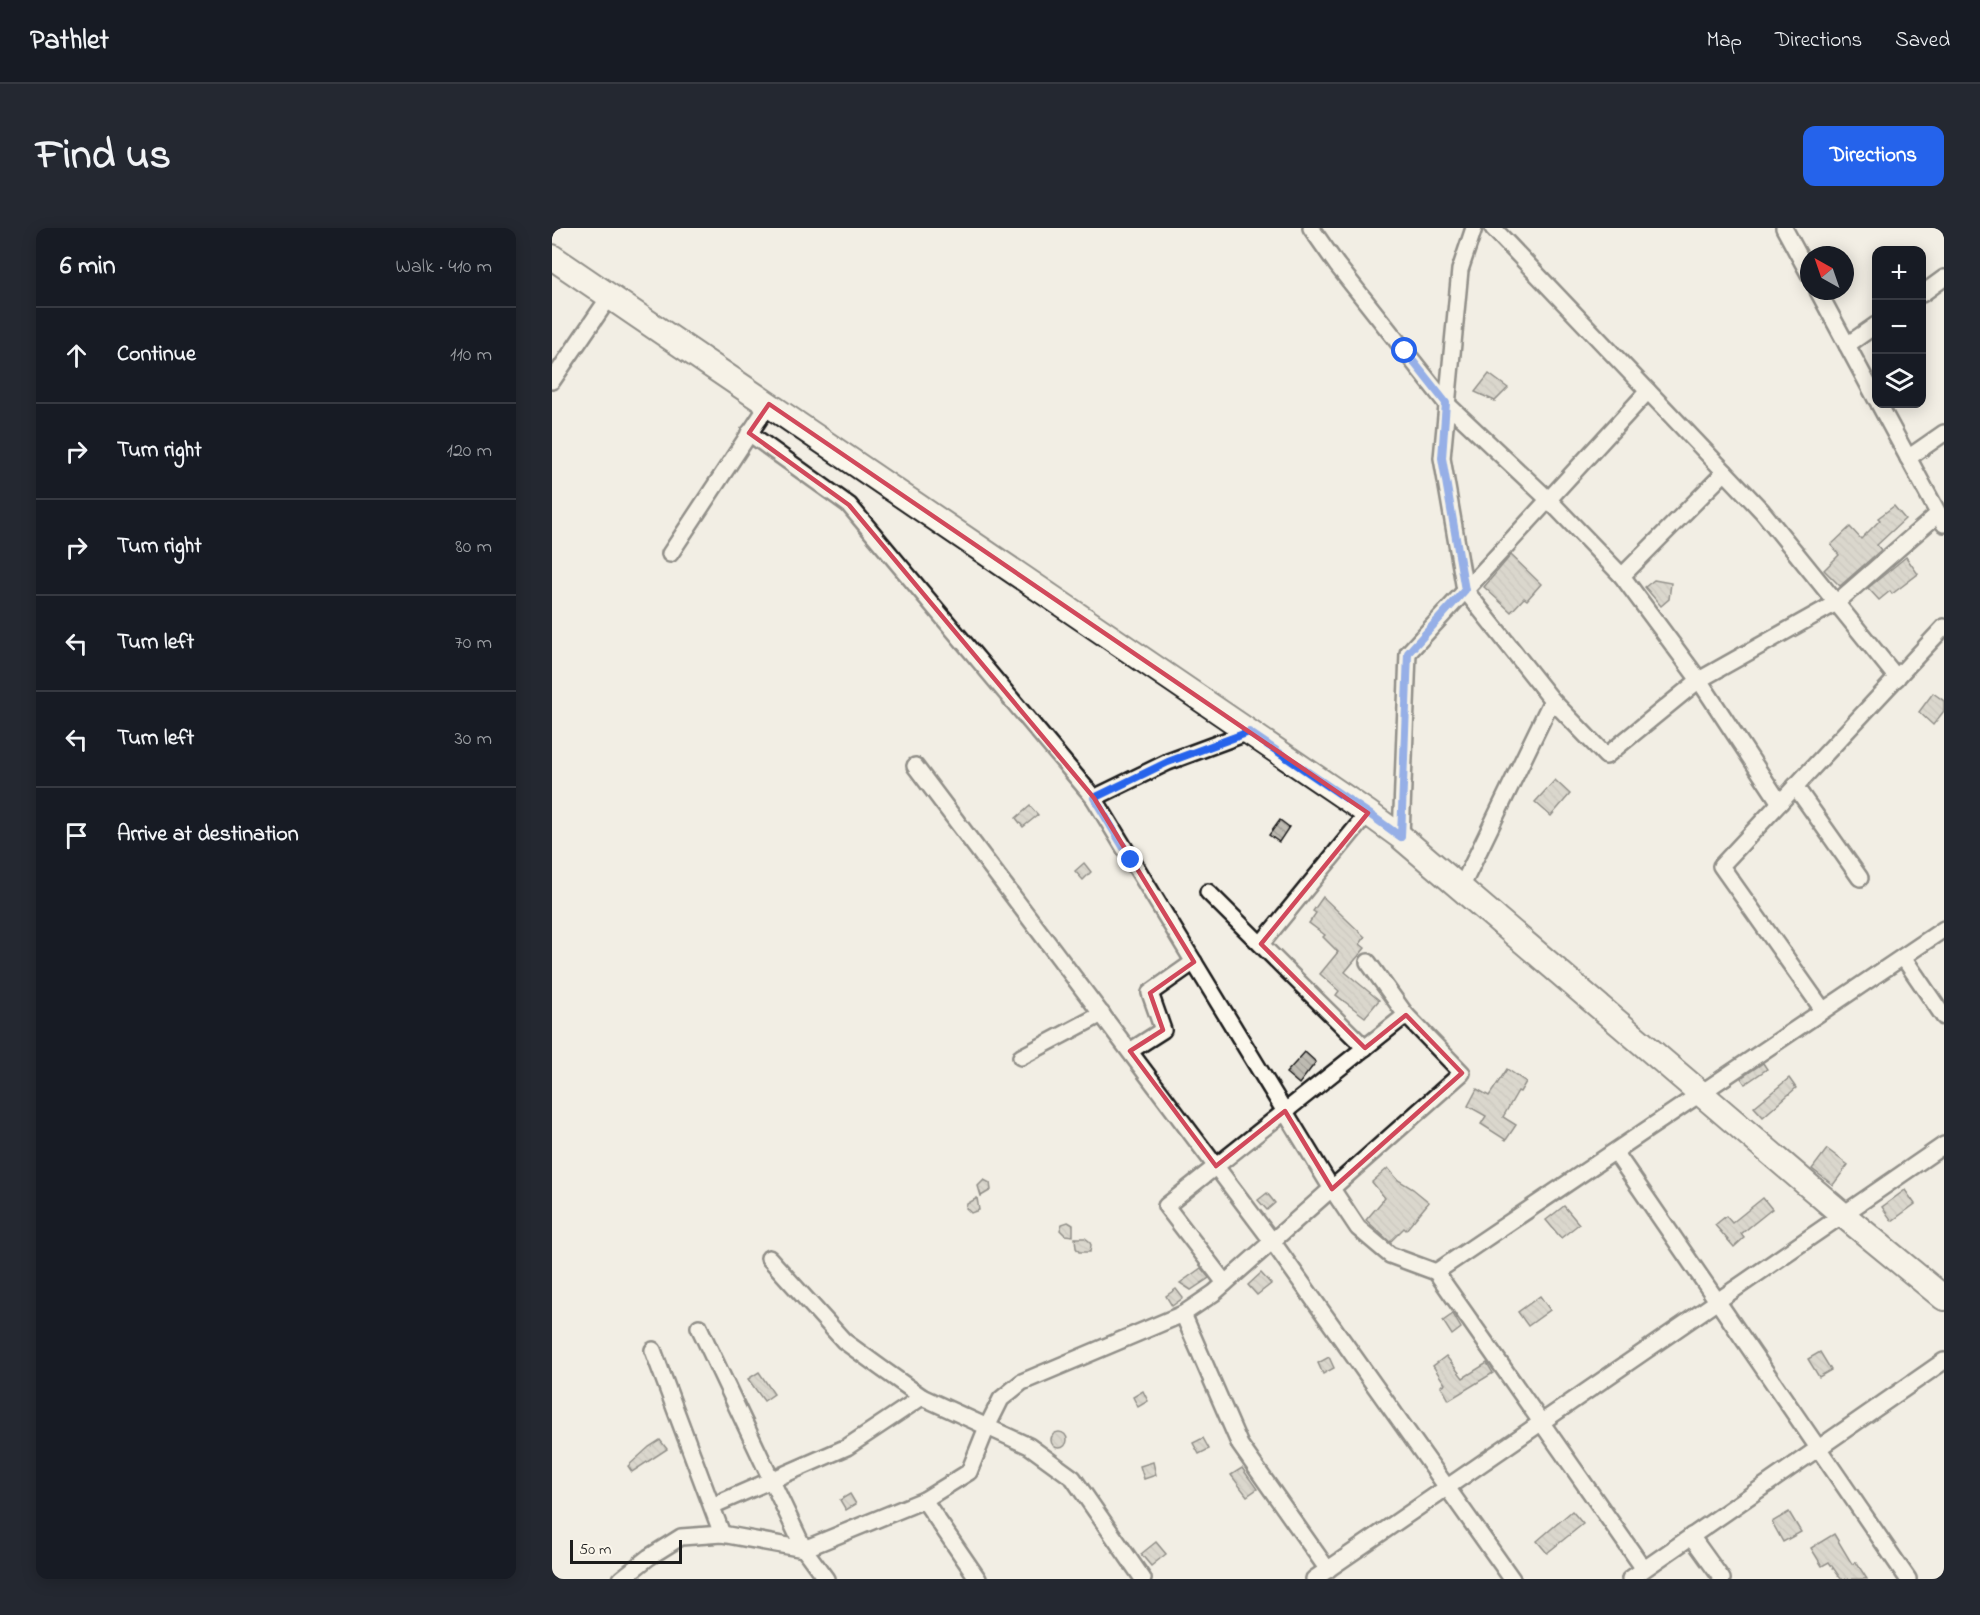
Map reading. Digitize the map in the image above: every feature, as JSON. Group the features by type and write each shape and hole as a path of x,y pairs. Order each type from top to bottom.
{"main road":[{"path":"552,256 1401,837 1843,1215 1944,1298"}],"street":[{"path":"1311,228 1336,265 1446,403 1549,500 1622,576 1699,680 1780,803"},
{"path":"1474,228 1460,270 1442,458 1465,590 1552,700 1606,756 1699,680 1836,603 1941,519 1881,408"},
{"path":"1493,228 1762,511 1897,678"},
{"path":"1789,230 1800,254"},
{"path":"1926,291 1944,278"},
{"path":"552,381 610,296"},
{"path":"1823,300 1872,392"},
{"path":"1847,345 1872,328"},
{"path":"1401,837 1408,653 1648,391"},
{"path":"670,554 768,404"},
{"path":"749,433 849,505 1094,798 1358,1228 1390,1255 1436,1272 1644,1569"},
{"path":"1908,458 1944,433"},
{"path":"1622,576 1725,472"},
{"path":"1823,1011 1721,866 1944,627"},
{"path":"1461,888 1552,700"},
{"path":"1094,798 1168,762 1249,732"},
{"path":"915,766 1272,1241 1512,1579"},
{"path":"1795,786 1860,878"},
{"path":"1261,944 1368,813"},
{"path":"1209,892 1365,1048"},
{"path":"1436,1272 1944,929"},
{"path":"1903,957 1944,1017"},
{"path":"1130,1052 1163,1030 1150,993 1194,962"},
{"path":"621,1579 649,1557 681,1537 722,1534 804,1548 924,1500 969,1472 1001,1398 1022,1382 1183,1314 1225,1283 1462,1073 1406,1015 1368,962"},
{"path":"1021,1057 1102,1014"},
{"path":"1225,1283 1166,1206 1406,1015"},
{"path":"1314,1579 1944,1145"},
{"path":"1615,1152 1908,1579"},
{"path":"769,1258 844,1341 922,1397 1029,1446 1073,1478 1143,1579"},
{"path":"1183,1314 1240,1445 1328,1570"},
{"path":"699,1327 804,1548 826,1579"},
{"path":"653,1350 722,1534"},
{"path":"1630,1579 1944,1361"},
{"path":"711,1506 847,1447 922,1397"},
{"path":"924,1500 978,1579"},
{"path":"1691,1536 1722,1579"}],"highlighted area":[{"path":"769,404 1368,813 1261,944 1365,1048 1406,1015 1462,1073 1332,1189 1285,1111 1216,1166 1130,1051 1163,1030 1150,993 1194,962 1094,798 849,505 749,433"}],"building":[{"path":"1489,374 1508,388 1495,401 1475,392"},
{"path":"1894,506 1905,519 1877,545 1881,550 1840,586 1824,570 1839,555 1831,545 1850,527 1861,539 1880,520 1878,518"},
{"path":"1511,555 1541,584 1527,600 1524,598 1511,612 1484,587"},
{"path":"1906,557 1918,574 1892,594 1890,591 1879,600 1868,588"},
{"path":"1654,580 1671,583 1669,599 1661,606 1645,587"},
{"path":"1933,693 1944,701 1944,711 1933,725 1919,712"},
{"path":"1555,780 1570,794 1551,816 1535,802"},
{"path":"1030,806 1038,815 1023,827 1016,818"},
{"path":"1280,820 1289,827 1279,842 1269,835"},
{"path":"1084,863 1091,872 1083,880 1075,871"},
{"path":"1323,897 1365,937 1360,944 1365,948 1345,972 1379,1000 1365,1017 1336,995 1339,991 1320,974 1338,952 1323,937 1325,935 1309,923 1316,913 1313,911"},
{"path":"1305,1052 1316,1062 1299,1084 1286,1073"},
{"path":"1763,1063 1767,1069 1745,1084 1741,1078"},
{"path":"1507,1069 1526,1082 1503,1117 1516,1125 1506,1140 1481,1124 1486,1116 1468,1106 1477,1089 1489,1096"},
{"path":"1789,1078 1796,1088 1763,1117 1754,1107"},
{"path":"1827,1149 1848,1165 1833,1185 1812,1169"},
{"path":"1388,1168 1398,1180 1429,1202 1406,1230 1404,1228 1390,1242 1366,1220 1385,1198 1372,1182"},
{"path":"984,1180 990,1183 991,1190 981,1196 978,1186"},
{"path":"1905,1190 1915,1204 1892,1221 1882,1207"},
{"path":"1267,1193 1275,1203 1267,1210 1258,1200"},
{"path":"977,1198 979,1210 971,1213 966,1208 967,1204"},
{"path":"1763,1198 1772,1209 1741,1234 1744,1238 1734,1247 1715,1225 1726,1216 1732,1223"},
{"path":"1564,1206 1579,1224 1561,1238 1546,1220"},
{"path":"1068,1222 1073,1225 1073,1236 1065,1235 1060,1230 1062,1224"},
{"path":"1075,1238 1085,1238 1089,1241 1090,1252 1079,1252"},
{"path":"1201,1268 1209,1278 1191,1290 1180,1283"},
{"path":"1261,1273 1271,1284 1257,1295 1248,1285"},
{"path":"1176,1289 1183,1298 1172,1306 1166,1296"},
{"path":"1540,1296 1550,1310 1528,1326 1518,1312"},
{"path":"1453,1314 1461,1328 1452,1335 1443,1321"},
{"path":"1820,1352 1831,1370 1819,1377 1808,1359"},
{"path":"1446,1356 1463,1378 1487,1363 1493,1373 1449,1400 1441,1386 1445,1384 1433,1366"},
{"path":"1329,1357 1334,1368 1323,1374 1318,1363"},
{"path":"759,1372 774,1394 764,1401 748,1379"},
{"path":"1143,1391 1148,1401 1138,1407 1133,1397"},
{"path":"1059,1432 1067,1440 1059,1448 1051,1440"},
{"path":"1203,1438 1209,1449 1199,1454 1193,1443"},
{"path":"660,1440 667,1449 632,1472 628,1466"},
{"path":"1153,1462 1156,1475 1144,1479 1140,1466"},
{"path":"1242,1468 1257,1489 1247,1496 1231,1475"},
{"path":"850,1494 856,1504 846,1510 840,1500"},
{"path":"1572,1511 1583,1524 1547,1553 1537,1541"},
{"path":"1789,1512 1801,1532 1783,1542 1772,1522"},
{"path":"1834,1534 1852,1564 1856,1562 1867,1579 1841,1579 1829,1562 1822,1566 1811,1548"},
{"path":"1156,1542 1166,1554 1151,1566 1141,1554"}],"route":[{"path":"1131,860 1094,798 1168,762 1249,732 1401,837 1408,653 1465,590 1442,458 1446,403 1405,351"}]}
